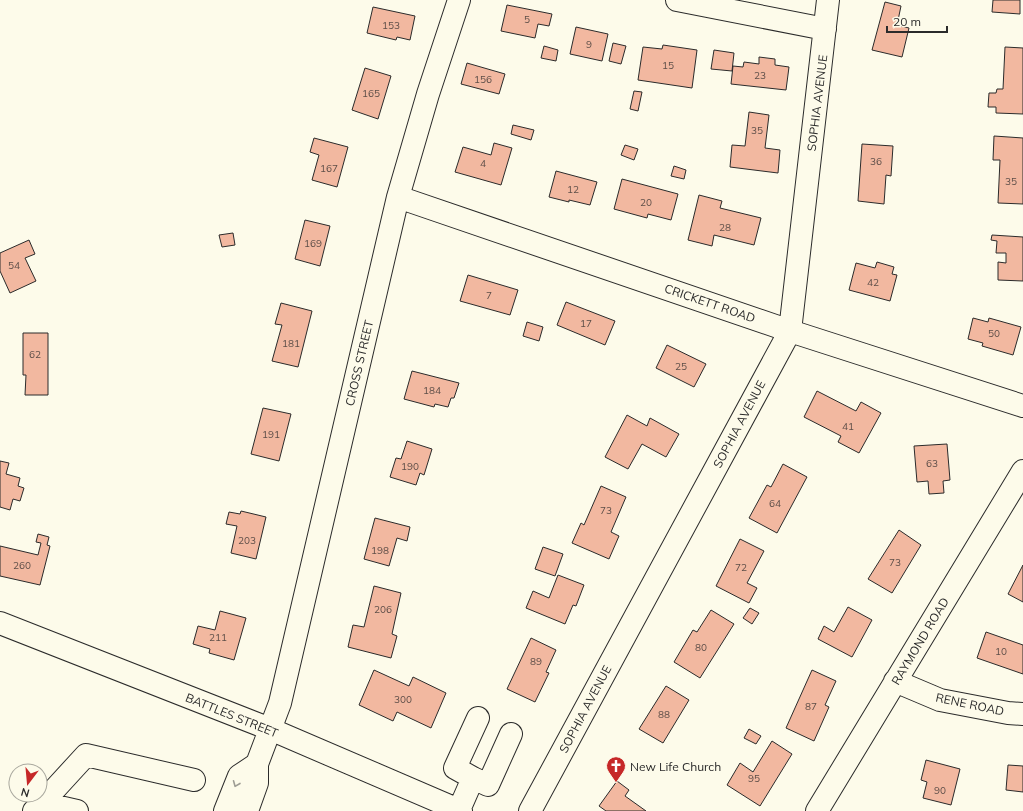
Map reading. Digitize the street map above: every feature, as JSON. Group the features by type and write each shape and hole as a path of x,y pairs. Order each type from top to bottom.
{"street":[{"name":"CROSS STREET","path":"247,811 257,783 257,764 282,695 398,197 425,102 459,0"},
{"path":"677,0 825,29"},
{"name":"SOPHIA AVENUE","path":"530,811 790,330 828,0"},
{"name":"CRICKETT ROAD","path":"398,197 790,330 1023,406"},
{"name":"RAYMOND ROAD","path":"817,811 1023,471"},
{"name":"BATTLES STREET","path":"0,623 270,730 460,810"},
{"name":"RENE ROAD","path":"895,682 940,700 1008,713 1023,714"},
{"path":"478,718 455,768 473,778 488,785 511,734"},
{"path":"38,807 86,755 194,780"},
{"path":"225,811 239,776 257,764"},
{"path":"460,810 473,778"},
{"path":"38,807 77,811"}],"building":[{"path":"993,0 1020,0 1020,14 992,12"},
{"path":"885,2 901,6 897,25 909,28 902,57 872,50"},
{"path":"507,5 552,14 549,26 538,24 535,38 501,31"},
{"path":"373,7 415,16 410,40 397,37 396,40 367,33"},
{"path":"576,27 608,34 602,61 570,54"},
{"path":"613,43 626,46 621,64 609,61"},
{"path":"663,45 697,50 692,88 638,80 643,47 662,49"},
{"path":"544,46 558,50 556,61 541,58"},
{"path":"1005,47 1023,48 1023,114 996,113 996,107 988,107 989,93 996,93 997,89 1003,89"},
{"path":"714,50 734,53 732,71 711,69"},
{"path":"759,57 775,59 775,65 789,67 786,90 731,84 733,66 743,67 744,62 759,64"},
{"path":"467,63 505,74 499,94 461,84"},
{"path":"365,68 391,76 378,119 352,110"},
{"path":"634,91 642,92 638,111 630,109"},
{"path":"749,112 769,115 765,148 780,150 778,173 730,167 732,145 745,146"},
{"path":"513,125 534,130 531,140 511,134"},
{"path":"994,136 1023,138 1023,204 998,203 1000,160 993,160"},
{"path":"314,138 348,147 337,187 312,180 319,155 310,152"},
{"path":"494,143 512,148 501,185 455,172 463,147 491,155"},
{"path":"862,144 893,146 891,176 886,175 884,204 858,201"},
{"path":"625,145 638,149 634,160 621,155"},
{"path":"674,166 686,170 684,179 671,176"},
{"path":"556,171 597,182 590,205 549,197"},
{"path":"622,179 678,194 671,220 648,214 647,218 614,209"},
{"path":"699,195 722,201 720,208 761,218 754,245 714,235 712,246 688,240"},
{"path":"305,220 330,226 320,266 295,259"},
{"path":"233,233 235,245 222,247 219,235"},
{"path":"992,235 1023,237 1023,281 998,280 998,262 1006,263 1006,253 996,253 997,241 991,240"},
{"path":"29,240 35,254 25,258 36,281 10,293 0,271 0,253"},
{"path":"877,262 894,267 892,274 897,275 890,301 849,290 856,263 875,268"},
{"path":"468,275 518,290 510,315 460,301"},
{"path":"566,302 615,321 605,345 557,325"},
{"path":"281,303 312,311 298,367 272,361 282,325 275,324"},
{"path":"973,318 988,322 989,318 1021,327 1013,355 982,346 983,343 968,339"},
{"path":"527,322 543,327 539,341 523,336"},
{"path":"23,333 48,333 48,395 25,395 26,375 23,375"},
{"path":"667,345 706,364 694,387 656,368"},
{"path":"412,371 459,383 454,398 451,398 448,407 435,404 434,407 404,399"},
{"path":"817,391 856,411 861,402 881,413 859,453 838,442 841,436 804,417"},
{"path":"263,408 291,414 279,461 251,454"},
{"path":"627,415 647,426 650,418 679,434 666,457 642,444 628,469 605,457"},
{"path":"407,441 432,449 424,475 420,473 416,485 390,477 396,458 401,459"},
{"path":"947,444 950,480 943,481 944,493 929,494 928,481 917,482 914,446"},
{"path":"0,461 9,463 6,474 20,478 18,486 24,488 20,501 13,499 10,510 0,507"},
{"path":"783,464 807,477 777,533 749,518 767,485 771,487"},
{"path":"601,486 626,497 611,532 619,536 609,559 572,543 581,523 584,525"},
{"path":"241,511 266,517 256,559 231,553 237,526 226,524 229,512 240,514"},
{"path":"375,518 410,527 407,541 397,538 389,566 364,559"},
{"path":"899,530 921,545 892,593 868,579"},
{"path":"38,534 49,537 47,545 50,546 40,585 0,576 0,546 38,555 41,543 36,542"},
{"path":"740,539 764,551 747,583 757,588 749,603 716,586"},
{"path":"543,547 563,554 555,576 535,569"},
{"path":"1023,565 1023,602 1008,594"},
{"path":"558,575 584,585 576,606 573,605 565,624 526,608 533,591 549,598"},
{"path":"374,586 401,593 392,634 397,636 391,658 348,647 353,625 364,627"},
{"path":"848,607 872,620 852,657 818,639 824,626 834,632"},
{"path":"750,608 759,613 752,624 743,618"},
{"path":"711,610 734,624 700,678 674,662 693,630 697,632"},
{"path":"220,611 246,618 234,660 209,653 210,649 193,644 198,626 215,630"},
{"path":"986,632 1023,645 1023,674 977,658"},
{"path":"531,638 556,650 546,672 549,673 535,702 507,689"},
{"path":"374,670 409,686 413,677 446,693 431,728 397,712 393,721 359,705"},
{"path":"812,670 836,681 825,705 829,707 814,741 786,728"},
{"path":"666,686 689,700 663,743 639,729"},
{"path":"749,729 761,736 756,744 744,738"},
{"path":"772,741 792,754 760,806 727,785 740,763 753,772"},
{"path":"926,760 960,769 951,805 923,798 927,782 921,780"},
{"path":"1008,765 1023,766 1023,792 1006,790"},
{"path":"617,781 629,790 625,796 646,811 606,811 599,806"}],"place":[{"name":"New Life Church","path":"616,783"}]}
